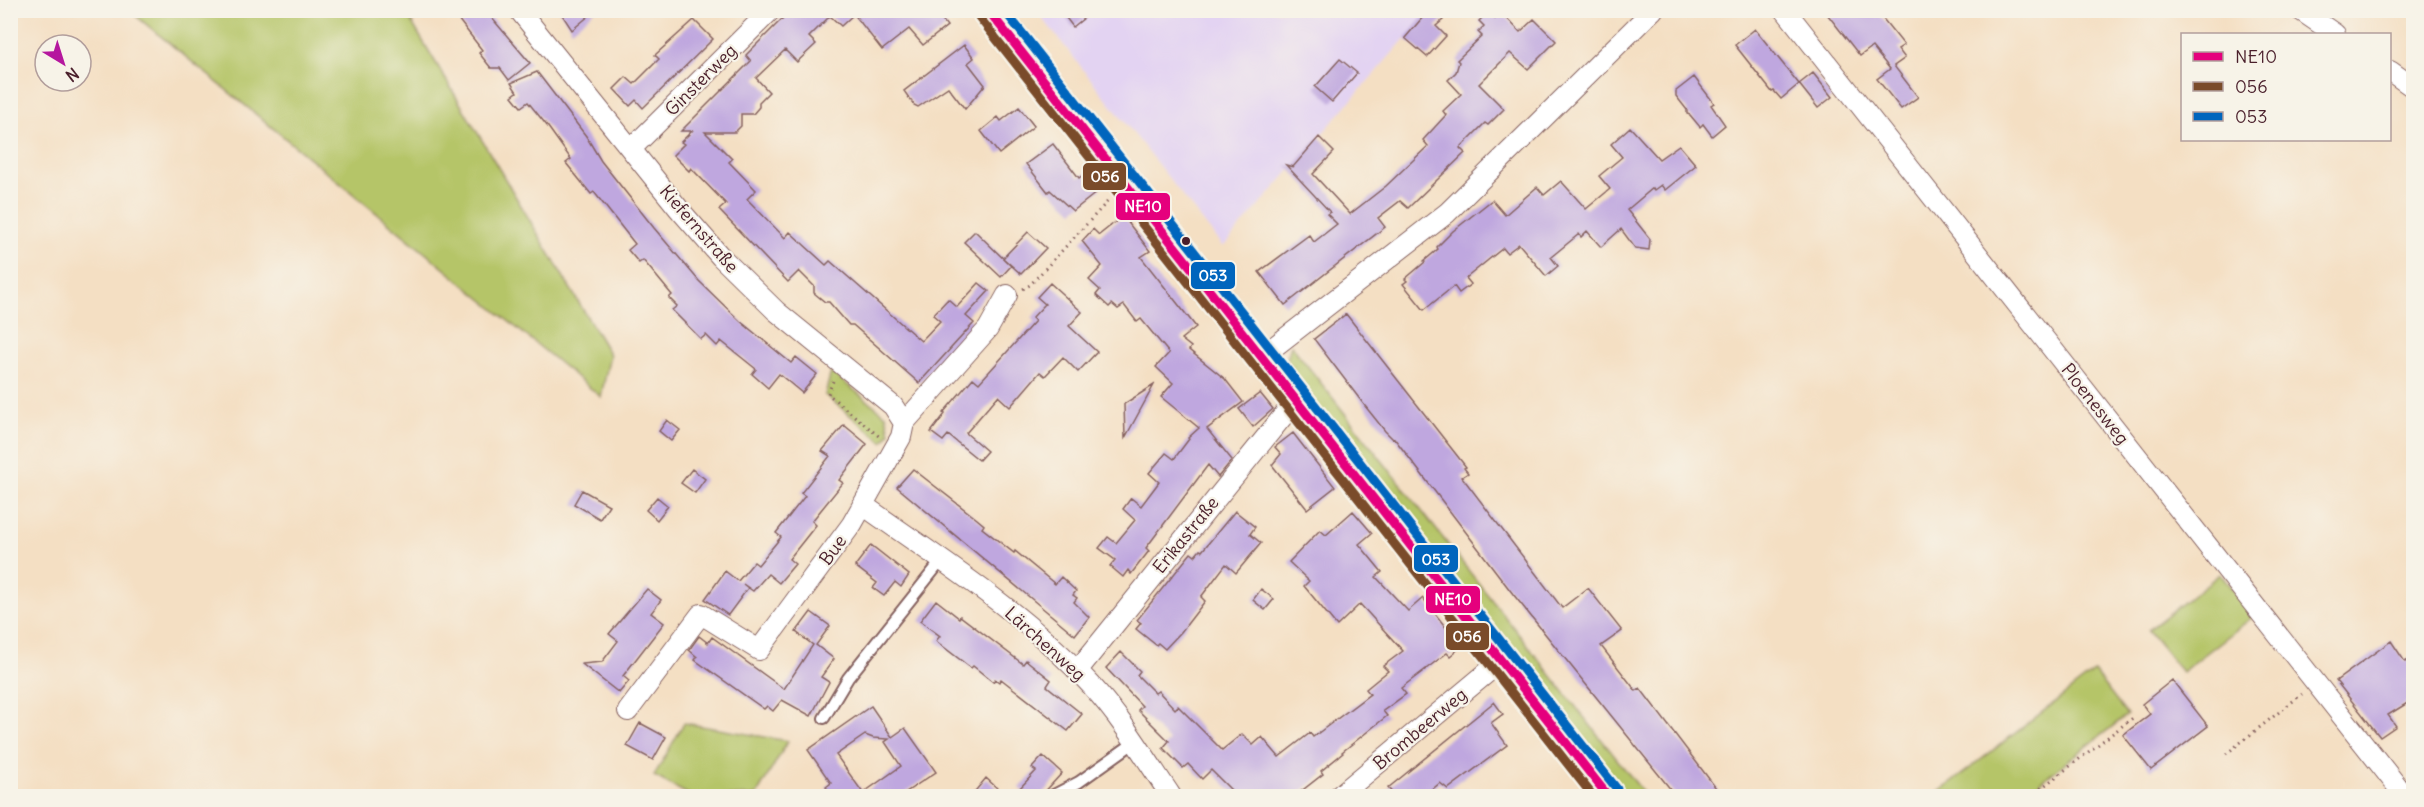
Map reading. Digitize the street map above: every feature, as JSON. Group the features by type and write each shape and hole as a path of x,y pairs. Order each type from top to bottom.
{"main road":[{"path":"988,10 1608,796"}],"street":[{"name":"Kiefernstraße","path":"519,10 694,227 771,307 893,406 904,423"},
{"name":"Ginsterweg","path":"631,149 771,10"},
{"path":"1261,357 1447,213 1653,10"},
{"name":"Ploenesweg","path":"1785,10 2405,796"},
{"path":"2300,10 2334,33"},
{"path":"2391,72 2414,88"},
{"name":"Bue","path":"628,711 701,614 759,650 863,505 903,434 904,423 988,329 1007,295"},
{"name":"Erikastraße","path":"1077,671 1296,400"},
{"name":"Lärchenweg","path":"863,505 942,560 1028,626 1077,671 1105,702 1171,796"},
{"name":"Brombeerweg","path":"1339,796 1501,661"}],"lane":[{"path":"824,718 848,678 942,560"},
{"path":"1052,796 1079,782 1135,742"}],"path":[{"path":"1007,295 1030,285 1125,183"},
{"path":"840,362 828,394 895,450"},
{"path":"2226,754 2316,684"},
{"path":"2031,796 2134,717"},
{"path":"758,796 763,789"}],"shaded area":[{"path":"1037,11 1429,11 1223,247"}],"green space":[{"path":"130,11 405,11 610,355 601,397"},
{"path":"1291,345 1646,796 1621,796 1284,370"},
{"path":"831,372 886,415 890,433 883,442 825,395"},
{"path":"2220,574 2254,616 2182,672 2148,630"},
{"path":"2094,672 2127,715 2023,796 1934,796"},
{"path":"684,723 788,741 756,796 691,796 654,776"}],"building":[{"path":"451,10 485,10 530,63 509,80 500,68 491,68 479,53 482,50"},
{"path":"559,10 596,10 572,30"},
{"path":"791,10 935,10 947,26 923,45 909,29 882,50 854,14 841,26 830,16 809,37 816,44 797,62 785,50 756,78 769,92 759,102 759,107 753,114 741,114 741,126 735,132 705,132 732,159 729,162 756,190 747,199 785,238 790,232 826,265 830,261 921,341 940,321 933,315 948,299 957,307 979,283 989,291 966,316 974,323 919,383 853,325 849,325 829,302 825,302 814,293 814,286 799,271 788,282 719,210 726,204 691,168 689,171 673,155 692,131 681,131 751,61 746,55"},
{"path":"1060,10 1094,10 1073,27"},
{"path":"1429,10 1435,10 1443,20 1436,26 1446,36 1427,57 1405,38"},
{"path":"1824,10 1876,10 1904,45 1898,49 1905,58 1894,66 1918,97 1901,109 1877,79 1890,69 1872,47 1860,56"},
{"path":"1488,12 1495,18 1501,12 1520,32 1534,19 1556,41 1528,69 1510,53 1479,84 1504,109 1488,125 1485,123 1460,148 1465,153 1408,208 1400,201 1378,218 1385,227 1285,305 1259,272 1309,235 1314,242 1337,224 1327,214 1330,212 1286,165 1293,167 1319,137 1334,152 1313,174 1350,214 1386,186 1428,146 1423,140 1446,115 1443,111 1461,94 1448,80 1456,72 1459,62 1457,60 1482,36 1478,32 1484,26 1479,21"},
{"path":"694,20 713,39 643,108 636,100 630,106 614,89 626,77 634,84 659,59 655,55"},
{"path":"1755,29 1799,84 1781,99 1774,91 1772,92 1735,45"},
{"path":"964,45 974,58 968,63 985,85 965,109 948,87 918,107 914,105 904,91"},
{"path":"1340,59 1357,73 1332,102 1315,87"},
{"path":"537,72 586,136 601,161 699,281 740,321 791,363 796,357 817,374 802,393 779,374 768,388 752,374 756,369 721,341 717,346 706,335 701,339 672,310 677,306 669,298 672,295 643,260 639,263 628,250 635,244 594,192 591,194 566,163 571,159 548,127 528,102 521,107 512,96 517,92 511,83"},
{"path":"1813,73 1832,97 1818,108 1799,84"},
{"path":"1694,77 1714,103 1711,105 1725,125 1712,136 1703,124 1700,127 1687,114 1687,110 1676,96 1676,91"},
{"path":"1019,107 1034,126 999,154 981,131 998,117 1001,121"},
{"path":"1630,127 1659,159 1679,145 1696,165 1665,190 1661,185 1654,190 1653,188 1627,210 1650,239 1649,250 1635,248 1621,229 1601,247 1587,231 1581,237 1579,234 1551,257 1558,266 1546,276 1519,244 1507,253 1503,248 1466,278 1471,284 1459,293 1454,286 1424,310 1403,284 1407,281 1405,279 1438,249 1437,247 1453,231 1492,200 1505,215 1537,187 1544,195 1561,181 1586,209 1610,189 1599,176 1622,157 1611,144"},
{"path":"1053,144 1079,178 1087,172 1101,189 1073,211 1050,190 1048,192 1026,164"},
{"path":"1123,216 1150,251 1141,257 1196,327 1181,339 1191,347 1189,350 1225,379 1243,402 1207,429 1232,460 1218,477 1208,465 1146,548 1149,551 1131,574 1128,570 1123,577 1110,566 1115,560 1099,548 1108,537 1116,543 1135,520 1123,509 1131,498 1141,506 1159,482 1149,473 1166,453 1174,459 1188,438 1199,428 1161,397 1173,383 1156,367 1169,353 1141,319 1137,322 1124,305 1118,309 1112,304 1109,307 1096,295 1100,290 1089,280 1102,266 1082,241 1093,229 1099,235"},
{"path":"975,231 1011,266 1001,277 964,242"},
{"path":"1028,232 1046,248 1021,274 1003,258"},
{"path":"1050,283 1082,312 1069,326 1097,352 1078,372 1063,357 1045,376 1040,372 1010,407 998,396 966,433 987,451 979,460 948,435 943,441 931,432 945,414 943,413 973,378 979,383 1035,321 1032,318 1045,304 1037,297"},
{"path":"1346,314 1466,467 1464,468 1468,473 1462,477 1562,608 1588,588 1622,631 1601,646 1636,691 1640,688 1722,796 1676,796 1513,594 1394,438 1385,431 1365,406 1314,339"},
{"path":"1154,385 1125,438 1124,404"},
{"path":"1260,393 1273,409 1253,427 1239,409"},
{"path":"667,420 680,430 671,441 659,431"},
{"path":"844,425 867,444 839,480 843,483 812,521 816,525 789,559 795,564 779,583 768,574 753,591 743,584 748,588 728,615 705,599 725,571 738,581 754,562 758,565 781,537 776,533 805,496 801,493 830,456 822,451"},
{"path":"1293,433 1335,487 1307,509 1272,465 1281,454 1275,447"},
{"path":"692,469 705,479 695,493 681,483"},
{"path":"913,469 977,519 984,525 982,528 1014,553 1015,551 1055,584 1061,577 1076,591 1073,595 1077,598 1074,602 1089,617 1075,635 897,487"},
{"path":"582,490 609,505 600,519 574,504"},
{"path":"657,497 668,506 657,520 646,510"},
{"path":"1235,511 1255,527 1250,534 1261,543 1236,573 1226,564 1201,597 1205,601 1181,632 1165,649 1158,643 1156,645 1136,629 1141,623 1137,620 1191,553 1195,556 1200,550 1202,551"},
{"path":"1353,511 1372,533 1359,544 1382,572 1376,577 1408,611 1423,598 1461,647 1450,656 1447,653 1401,688 1406,694 1383,711 1387,716 1342,752 1321,771 1323,774 1295,796 1237,796 1211,770 1202,779 1188,764 1183,768 1163,748 1169,741 1138,710 1142,706 1106,668 1121,652 1140,671 1137,675 1155,693 1158,691 1175,709 1178,706 1222,750 1242,734 1253,745 1262,737 1279,757 1310,733 1313,737 1370,694 1366,689 1388,671 1383,666 1403,651 1360,604 1337,626 1304,586 1309,581 1289,562 1320,530 1326,535"},
{"path":"871,545 909,575 901,587 895,582 884,596 873,588 877,583 855,566"},
{"path":"647,589 661,600 651,613 664,623 623,676 629,681 619,693 582,664 602,662 618,641 609,634"},
{"path":"1261,589 1274,599 1265,610 1253,600"},
{"path":"936,600 1023,664 1026,660 1051,680 1047,686 1082,714 1068,731 1001,679 999,682 995,679 993,682 936,641 940,636 920,621"},
{"path":"811,612 830,626 816,645 834,659 821,677 829,682 811,716 782,700 773,711 767,706 764,709 695,660 697,657 689,650 699,636 708,643 712,637 784,689 813,645 796,632"},
{"path":"2391,641 2405,662 2414,657 2414,699 2388,715 2396,726 2380,737 2336,681"},
{"path":"2172,680 2208,726 2151,770 2123,735 2150,714 2142,704"},
{"path":"1494,702 1503,714 1491,723 1507,745 1448,789 1440,783 1424,796 1395,796 1388,788"},
{"path":"871,706 892,737 905,728 936,772 900,796 833,796 826,787 831,783 808,750","holes":["865,735 889,739 885,742 901,766 863,793 836,755"]},
{"path":"640,723 666,737 653,760 627,746"},
{"path":"1043,756 1062,773 1041,796 1029,796 1020,788 1036,771 1032,768"},
{"path":"986,778 998,789 992,796 971,796"}],"transit line":[{"name":"NE10","path":"988,10 1608,796"},
{"name":"053","path":"1004,10 1617,789"},
{"name":"056","path":"979,17 1593,796"}]}
